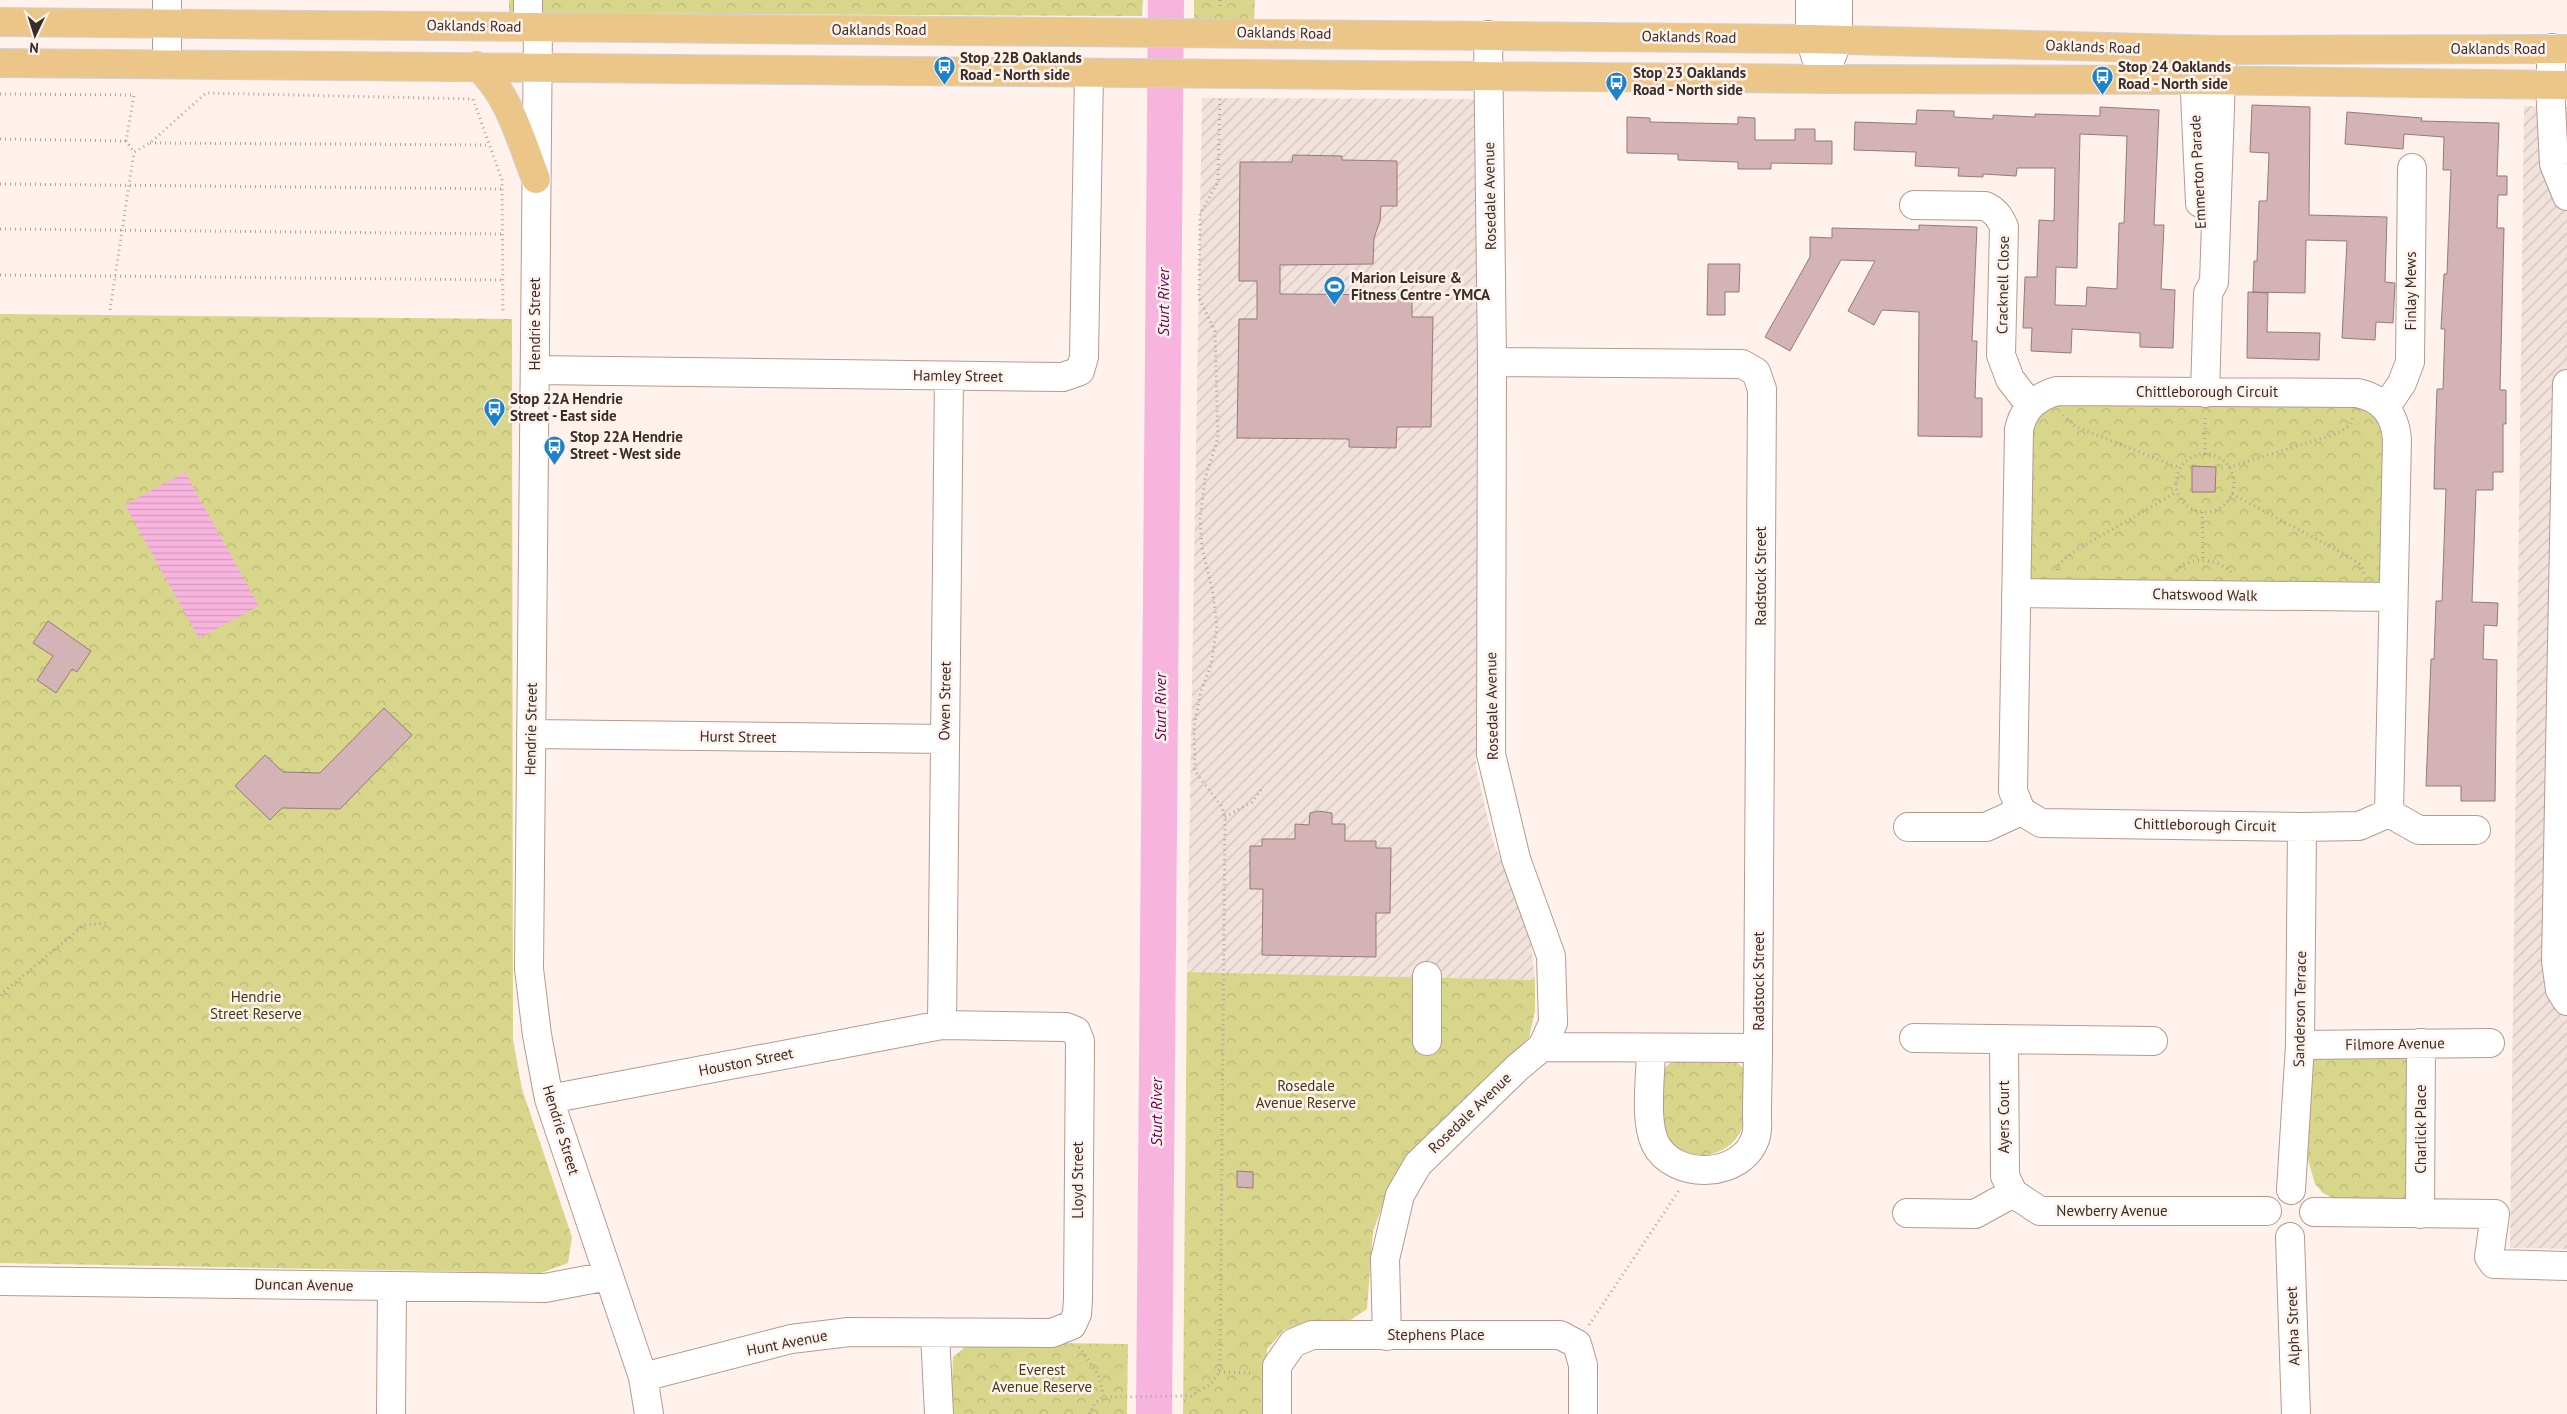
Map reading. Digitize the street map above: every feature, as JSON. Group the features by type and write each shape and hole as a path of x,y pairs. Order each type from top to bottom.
{"main road":[{"name":"Oaklands Road","path":"0,22 167,11 1056,31 1810,39 2192,50 2559,48"},
{"path":"1056,31 1046,46 1045,54 1051,63 1077,73"},
{"name":"Oaklands Road","path":"0,63 166,63 1077,73 1220,82 1488,76 2222,80 2559,85"},
{"path":"477,66 493,81 501,94 536,179"}],"street":[{"path":"1810,0 1810,39 1823,79"},
{"path":"1823,79 1838,40 1838,0"},
{"path":"166,63 167,11"},
{"name":"Hendrie Street","path":"531,18 536,67 536,179 529,969 537,1035 549,1099 643,1377 649,1414"},
{"name":"Rosedale Avenue","path":"1387,1336 1386,1259 1400,1195 1418,1164 1517,1068 1542,1047 1553,1023 1551,956 1516,859 1490,754 1492,362 1488,35"},
{"path":"2559,48 2559,85 2554,164 2567,196"},
{"name":"Emmerton Parade","path":"2192,50 2199,162 2202,280 2208,293 2206,393"},
{"name":"Emmerton Parade","path":"2208,293 2214,282 2222,50"},
{"name":"Hamley Street","path":"535,370 949,376 1063,376 1080,371 1084,357 1077,73"},
{"name":"Finlay Mews","path":"2386,408 2402,384 2410,362 2412,168"},
{"name":"Cracknell Close","path":"1914,205 1986,206 1992,208 2001,219 2004,227 2001,356 2010,379 2030,405"},
{"name":"Radstock Street","path":"1492,362 1742,364 1756,372 1762,389 1756,1137 1743,1157 1725,1167 1703,1172 1675,1164 1656,1145 1650,1129 1651,1048"},
{"name":"Owen Street","path":"942,1025 949,376"},
{"path":"2567,384 2556,961 2560,990 2567,1000"},
{"name":"Chittleborough Circuit","path":"2030,405 2046,394 2057,391 2357,393 2376,399 2386,408"},
{"path":"1908,827 1986,827 2022,811 2012,792 2018,429 2030,405"},
{"path":"2386,408 2396,426 2397,438 2389,813 2420,830 2476,830"},
{"name":"Chatswood Walk","path":"2016,593 2393,597"},
{"name":"Hurst Street","path":"531,734 945,739"},
{"name":"Chittleborough Circuit","path":"2022,811 2040,823 2302,827 2359,826 2389,813"},
{"name":"Sanderson Terrace","path":"2291,1190 2300,1044 2302,827"},
{"path":"1427,976 1427,1041"},
{"name":"Houston Street","path":"549,1099 942,1025"},
{"name":"Lloyd Street","path":"942,1025 1066,1027 1076,1031 1080,1041 1078,1299 1077,1314 1072,1325 1066,1328"},
{"path":"1914,1038 2153,1041"},
{"name":"Ayers Court","path":"2004,1039 2005,1176 2013,1193"},
{"name":"Filmore Avenue","path":"2300,1044 2490,1043"},
{"name":"Charlick Place","path":"2420,1214 2421,1044"},
{"name":"Radstock Street","path":"1542,1047 1758,1048"},
{"path":"2291,1190 2307,1197 2314,1212 2312,1223 2305,1232 2290,1237 2279,1234 2271,1227 2267,1212 2275,1196 2291,1190"},
{"path":"1907,1213 1975,1214 2013,1193"},
{"name":"Newberry Avenue","path":"2013,1193 2040,1211 2267,1212"},
{"path":"2314,1212 2495,1214 2489,1257 2494,1264 2567,1266"},
{"name":"Alpha Street","path":"2290,1237 2296,1414"},
{"name":"Duncan Avenue","path":"0,1281 545,1288 608,1276"},
{"path":"391,1414 392,1286"},
{"path":"939,1414 935,1333 1052,1333 1066,1328"},
{"name":"Hunt Avenue","path":"643,1377 791,1339 849,1332 935,1333"},
{"name":"Stephens Place","path":"1277,1374 1277,1366 1293,1343 1312,1336 1560,1334 1576,1344"},
{"path":"1576,1344 1583,1365 1583,1414"},
{"path":"1277,1374 1277,1414"}],"path":[{"path":"1089,1414 1094,1403 1104,1397 1127,1395 1191,1396 1211,1384 1219,1372 1222,1271 1225,817 1222,807 1196,771 1194,726 1201,691 1213,657 1216,626 1213,593 1202,548 1200,519 1205,478 1218,438 1215,331 1199,298 1200,214 1218,182 1220,82"},
{"path":"134,152 150,143 206,93 473,99 502,180 503,312"},
{"path":"0,94 134,95 126,141 134,152 110,310"},
{"path":"0,139 126,141"},
{"path":"150,143 489,145"},
{"path":"0,184 502,189"},
{"path":"0,229 502,234"},
{"path":"0,275 503,280"},
{"path":"2057,391 2063,414 2076,427 2180,468"},
{"path":"2205,454 2206,393"},
{"path":"2229,467 2336,434 2349,426 2354,419 2357,393"},
{"path":"2205,454 2222,460 2229,467 2233,475 2232,494 2221,508 2202,512 2184,505 2177,492 2176,477 2186,460 2205,454"},
{"path":"2055,593 2059,564 2074,552 2177,492"},
{"path":"2232,494 2361,564 2364,573 2364,597"},
{"path":"2202,512 2203,560"},
{"path":"1225,817 1252,802 1264,787"},
{"path":"0,995 84,925 106,923"},
{"path":"1576,1344 1679,1193 1689,1168"},
{"path":"1066,1328 1098,1374 1104,1397"},
{"path":"1219,1372 1277,1374"}],"shaded area":[{"path":"1202,98 1481,99 1476,768 1493,841 1529,927 1535,980 1187,972"},
{"path":"2524,106 2567,107 2567,1249 2510,1248"},
{"path":"185,472 259,606 199,638 125,505"}],"green space":[{"path":"509,0 1143,0 1142,16 509,13"},
{"path":"1194,0 1255,0 1254,20 1194,19"},
{"name":"Hendrie Street Reserve","path":"0,314 512,319 513,1040 522,1089 572,1237 568,1263 541,1273 0,1263"},
{"path":"2054,401 2365,407 2379,421 2383,439 2380,591 2030,588 2028,429 2033,415"},
{"name":"Rosedale Avenue Reserve","path":"1187,972 1535,980 1535,1011 1529,1038 1415,1147 1389,1187 1373,1232 1367,1309 1346,1323 1303,1323 1284,1330 1267,1349 1265,1414 1183,1414"},
{"path":"2310,1053 2413,1053 2411,1199 2337,1200 2323,1193 2315,1184 2308,1160"},
{"path":"1678,1055 1731,1056 1745,1070 1745,1107 1742,1128 1736,1139 1727,1147 1717,1152 1705,1155 1683,1151 1673,1144 1666,1133 1662,1118 1665,1068"},
{"name":"Everest Avenue Reserve","path":"971,1342 1128,1344 1127,1414 951,1414 953,1357"}],"building":[{"path":"2252,105 2310,107 2309,215 2387,217 2385,282 2395,283 2393,323 2376,322 2375,340 2342,338 2347,241 2306,240 2305,293 2253,292 2254,261 2257,261 2259,201 2267,201 2269,153 2250,152"},
{"path":"2100,107 2159,110 2154,225 2164,225 2161,289 2175,290 2173,348 2140,347 2140,333 2072,329 2071,353 2031,351 2032,328 2023,328 2025,277 2037,277 2039,220 2054,221 2055,168 2017,168 2016,176 1983,174 1983,177 1958,176 1959,168 1915,166 1916,152 1854,150 1855,122 1916,124 1917,110 1954,111 1954,117 1993,119 1993,115 2035,117 2035,114 2100,116","holes":["2080,134 2127,136 2124,223 2119,223 2117,289 2087,287 2086,306 2055,305 2056,267 2077,268"]},
{"path":"2347,112 2422,118 2421,121 2499,123 2497,176 2507,176 2507,195 2498,195 2497,228 2504,228 2500,390 2506,390 2506,424 2503,424 2503,472 2493,472 2493,490 2476,490 2472,602 2498,603 2497,626 2484,625 2483,659 2497,660 2495,801 2461,801 2461,786 2426,786 2431,659 2434,659 2436,601 2442,601 2446,489 2434,489 2437,389 2443,389 2445,329 2441,329 2444,274 2447,274 2451,170 2443,170 2444,137 2404,134 2403,149 2345,144"},
{"path":"1627,117 1650,118 1650,122 1738,124 1738,117 1755,118 1755,140 1795,140 1795,129 1815,129 1815,141 1832,141 1832,164 1771,163 1771,169 1738,169 1738,162 1678,160 1678,154 1627,153"},
{"name":"Marion Leisure & Fitness Centre - YMCA","path":"1293,155 1342,156 1342,160 1397,161 1397,206 1381,206 1380,221 1374,238 1373,264 1280,265 1280,294 1412,295 1412,317 1433,317 1431,427 1397,427 1396,448 1349,447 1349,439 1237,438 1239,319 1257,319 1257,281 1239,281 1240,162 1292,162"},
{"path":"1919,225 1977,227 1972,341 1977,341 1975,398 1982,398 1982,437 1918,436 1919,312 1882,310 1874,325 1848,311 1875,261 1841,260 1790,351 1765,337 1810,257 1810,237 1832,238 1832,228 1919,230"},
{"path":"1708,264 1740,264 1739,292 1725,292 1725,315 1707,315"},
{"path":"2248,292 2268,293 2267,332 2320,333 2319,360 2247,358"},
{"path":"2192,466 2216,467 2215,492 2192,492"},
{"path":"48,621 91,651 77,672 72,669 56,693 37,680 53,656 33,643"},
{"path":"384,708 412,735 340,809 282,808 270,820 235,786 265,755 283,772 320,773"},
{"path":"1318,811 1332,813 1332,824 1345,824 1345,841 1376,841 1376,848 1391,848 1390,913 1376,913 1376,957 1262,955 1263,889 1250,889 1250,846 1262,846 1262,839 1295,839 1295,824 1309,825 1310,813"},
{"path":"1237,1171 1253,1172 1253,1188 1237,1187"}],"waterway":[{"name":"Sturt River","path":"1154,1414 1166,0"}],"place":[{"name":"Stop 22B Oaklands Road - North side","path":"944,86"},
{"name":"Stop 24 Oaklands Road - North side","path":"2102,95"},
{"name":"Stop 23 Oaklands Road - North side","path":"1617,101"},
{"name":"Marion Leisure & Fitness Centre - YMCA","path":"1335,306"},
{"name":"Stop 22A Hendrie Street - East side","path":"494,427"},
{"name":"Stop 22A Hendrie Street - West side","path":"554,465"}]}
